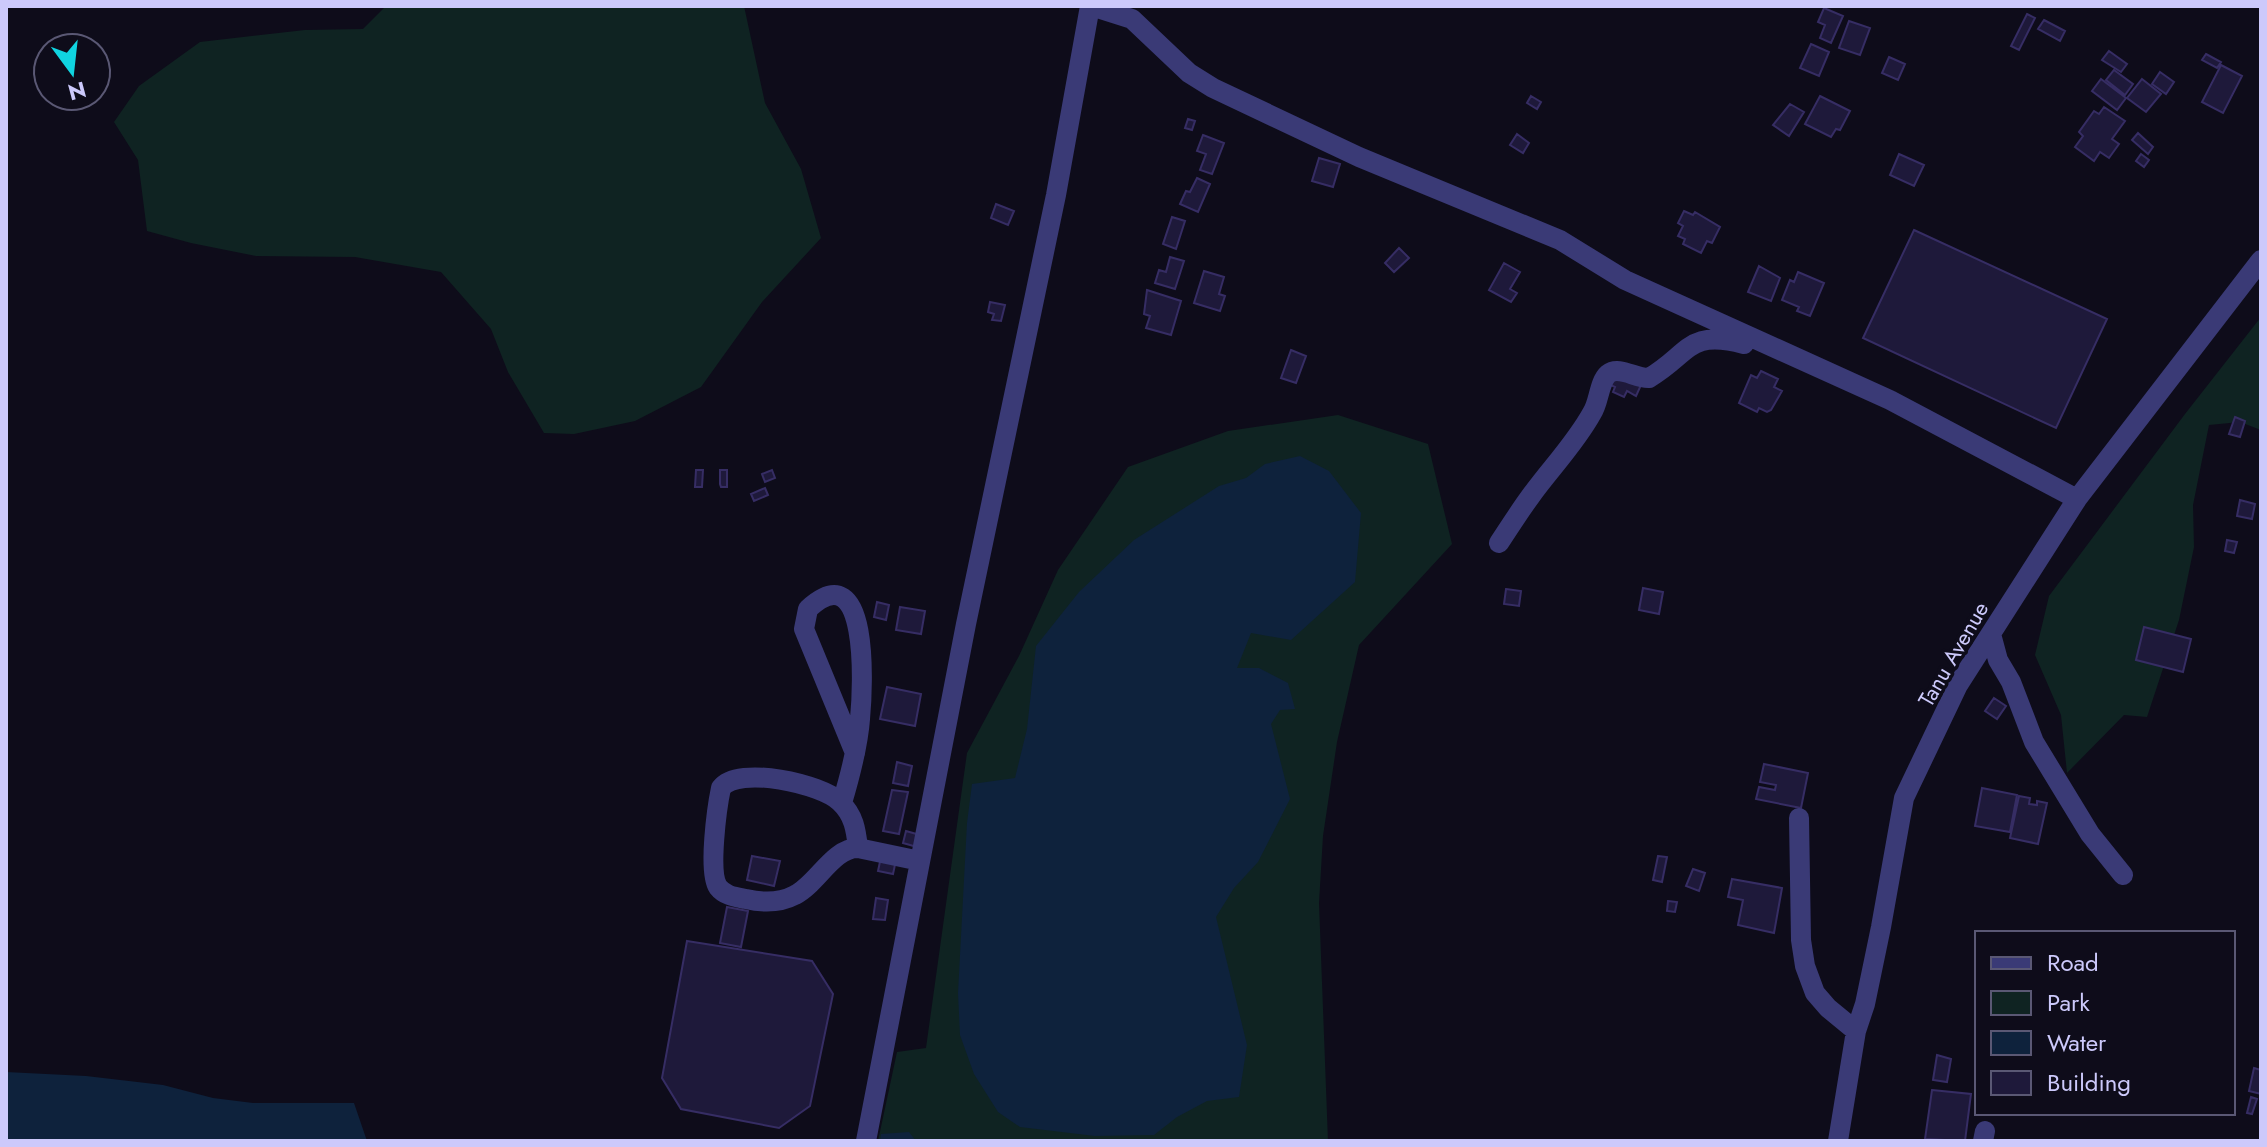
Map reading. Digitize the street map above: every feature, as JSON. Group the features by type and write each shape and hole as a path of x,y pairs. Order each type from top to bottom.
{"street":[{"path":"866,1141 966,624 1056,195 1090,6 1132,19 1189,73 1213,88 1359,157 1560,240 1625,280 1890,400 2077,499"},
{"name":"Tanu Avenue","path":"1838,1141 1856,1031 1881,927 1904,798 1958,685 2077,499 2261,260"},
{"path":"1499,543 1588,420 1610,372 1617,370 1642,379 1649,378 1692,344 1707,339 1772,346"},
{"path":"842,803 855,753 860,720 862,663 858,632 848,600 838,594 828,595 808,609 804,629 855,753"},
{"path":"1991,634 1998,660 2011,682 2034,742 2090,834 2123,875"},
{"path":"858,848 853,820 842,803 824,791 767,778 745,777 726,782 719,799 714,870 717,885 726,894 753,901 784,900 812,882 841,853 858,848 920,861"},
{"path":"1799,818 1801,940 1805,966 1815,993 1856,1031"}],"green space":[{"path":"386,6 744,6 765,103 801,169 821,238 762,302 701,387 635,421 574,434 544,433 508,372 491,329 441,272 355,257 256,256 147,231 138,160 114,122 139,86 200,42 305,30 363,29"},
{"path":"2261,317 2261,430 2240,422 2209,425 2193,505 2194,547 2179,620 2147,717 2124,715 2067,773 2061,715 2035,655 2049,596"},
{"path":"1338,415 1428,444 1452,544 1359,645 1337,742 1323,836 1319,903 1328,1141 878,1141 897,1052 926,1048 967,753 1019,656 1058,570 1128,467 1228,431"}],"water":[{"path":"1300,456 1329,471 1361,513 1355,582 1291,640 1251,633 1237,668 1259,668 1288,683 1295,709 1280,710 1271,724 1290,799 1258,862 1234,888 1216,917 1247,1045 1239,1097 1207,1101 1177,1117 1154,1135 1095,1136 1020,1127 998,1112 974,1074 960,1035 958,993 972,784 1015,778 1027,729 1036,646 1079,592 1134,540 1219,486 1246,478 1265,464"},
{"path":"6,1072 86,1076 163,1085 213,1098 253,1103 354,1103 367,1141 6,1141"},
{"path":"909,1132 916,1141 880,1141 881,1134"}],"building":[{"path":"1824,8 1843,16 1831,43 1820,38 1825,25 1818,22"},
{"path":"2027,14 2035,18 2019,50 2011,46"},
{"path":"2044,20 2065,31 2060,41 2038,29"},
{"path":"1849,21 1870,28 1860,55 1839,48"},
{"path":"1811,44 1829,52 1819,76 1800,68"},
{"path":"2109,51 2127,64 2121,72 2102,60"},
{"path":"2206,54 2221,62 2217,68 2202,60"},
{"path":"1889,57 1905,64 1898,80 1882,73"},
{"path":"2221,65 2242,76 2223,113 2202,102"},
{"path":"2114,70 2133,84 2125,95 2106,80"},
{"path":"2160,72 2174,82 2166,94 2152,84"},
{"path":"2101,79 2126,98 2117,110 2092,91"},
{"path":"2142,79 2161,94 2146,112 2127,98"},
{"path":"1531,96 1541,102 1537,109 1527,103"},
{"path":"1820,96 1850,111 1840,130 1836,129 1831,137 1805,124"},
{"path":"1790,104 1804,112 1789,136 1773,125"},
{"path":"2104,107 2125,121 2112,139 2119,144 2109,158 2100,152 2094,161 2075,147 2083,136 2079,132 2094,111 2099,114"},
{"path":"1188,119 1195,121 1192,130 1185,128"},
{"path":"2138,133 2153,147 2148,154 2132,140"},
{"path":"1517,134 1529,143 1523,153 1510,145"},
{"path":"1203,135 1224,143 1212,174 1200,170 1206,154 1197,151"},
{"path":"1899,154 1924,165 1914,186 1890,175"},
{"path":"2141,154 2149,160 2144,167 2136,161"},
{"path":"1319,158 1340,164 1333,187 1312,181"},
{"path":"1197,178 1210,184 1198,212 1180,204"},
{"path":"996,204 1014,211 1008,225 991,218"},
{"path":"1684,211 1693,215 1695,212 1720,227 1712,243 1707,241 1701,253 1683,244 1685,239 1678,236 1683,226 1678,223"},
{"path":"1172,217 1185,221 1176,249 1163,244"},
{"path":"1914,230 2107,319 2056,428 1863,338"},
{"path":"1399,248 1409,258 1394,272 1385,263"},
{"path":"1170,257 1184,261 1175,289 1155,283 1159,270 1166,272"},
{"path":"1504,263 1520,272 1510,289 1517,293 1511,302 1489,290"},
{"path":"1759,266 1780,278 1771,301 1748,292"},
{"path":"1204,271 1224,277 1219,294 1225,296 1220,311 1194,303"},
{"path":"1798,272 1824,283 1810,316 1782,300 1790,280 1794,282"},
{"path":"1147,290 1181,301 1171,335 1146,328 1150,316 1144,314"},
{"path":"990,302 1005,305 1001,321 992,320 994,314 988,312"},
{"path":"1291,350 1306,356 1296,383 1281,378"},
{"path":"1609,371 1641,385 1636,396 1627,391 1624,397 1613,392 1615,387 1604,382"},
{"path":"1761,371 1778,379 1774,387 1782,391 1767,412 1759,408 1757,412 1739,403 1751,375 1757,378"},
{"path":"2235,417 2245,421 2240,437 2229,434"},
{"path":"696,470 703,470 702,487 695,487"},
{"path":"720,470 727,470 727,487 721,487"},
{"path":"772,470 775,478 765,482 762,474"},
{"path":"765,488 768,495 754,501 751,494"},
{"path":"2240,500 2255,504 2252,519 2237,516"},
{"path":"2227,540 2237,542 2234,553 2225,551"},
{"path":"1643,588 1663,592 1659,614 1639,610"},
{"path":"1506,589 1521,591 1519,606 1504,604"},
{"path":"877,602 889,605 886,620 874,617"},
{"path":"900,607 925,611 921,634 896,630"},
{"path":"2144,627 2191,639 2183,672 2136,660"},
{"path":"887,687 921,694 915,726 880,719"},
{"path":"1994,698 2006,706 1997,719 1985,711"},
{"path":"897,762 912,766 908,786 893,783"},
{"path":"1764,764 1808,773 1801,808 1756,799 1759,787 1775,790 1776,785 1760,782"},
{"path":"1982,788 2017,795 2010,832 1975,826"},
{"path":"892,790 908,792 899,834 883,831"},
{"path":"2019,796 2030,798 2029,804 2037,805 2037,801 2047,803 2038,844 2010,838"},
{"path":"906,831 920,835 917,847 903,843"},
{"path":"752,856 780,861 774,886 747,880"},
{"path":"1658,856 1667,857 1662,882 1653,880"},
{"path":"881,857 896,860 893,874 878,871"},
{"path":"1693,869 1705,873 1699,891 1686,886"},
{"path":"1732,879 1782,888 1774,933 1738,925 1743,900 1728,897"},
{"path":"876,898 888,900 885,920 873,919"},
{"path":"1668,901 1677,902 1675,912 1667,911"},
{"path":"727,907 748,911 741,947 720,943"},
{"path":"687,941 812,961 833,994 810,1106 779,1128 681,1109 662,1078"},
{"path":"1937,1055 1951,1059 1947,1082 1933,1080"},
{"path":"2254,1068 2261,1070 2261,1094 2249,1091"},
{"path":"1932,1090 1971,1094 1965,1141 1925,1139"},
{"path":"2251,1097 2257,1099 2252,1114 2247,1113"}]}
